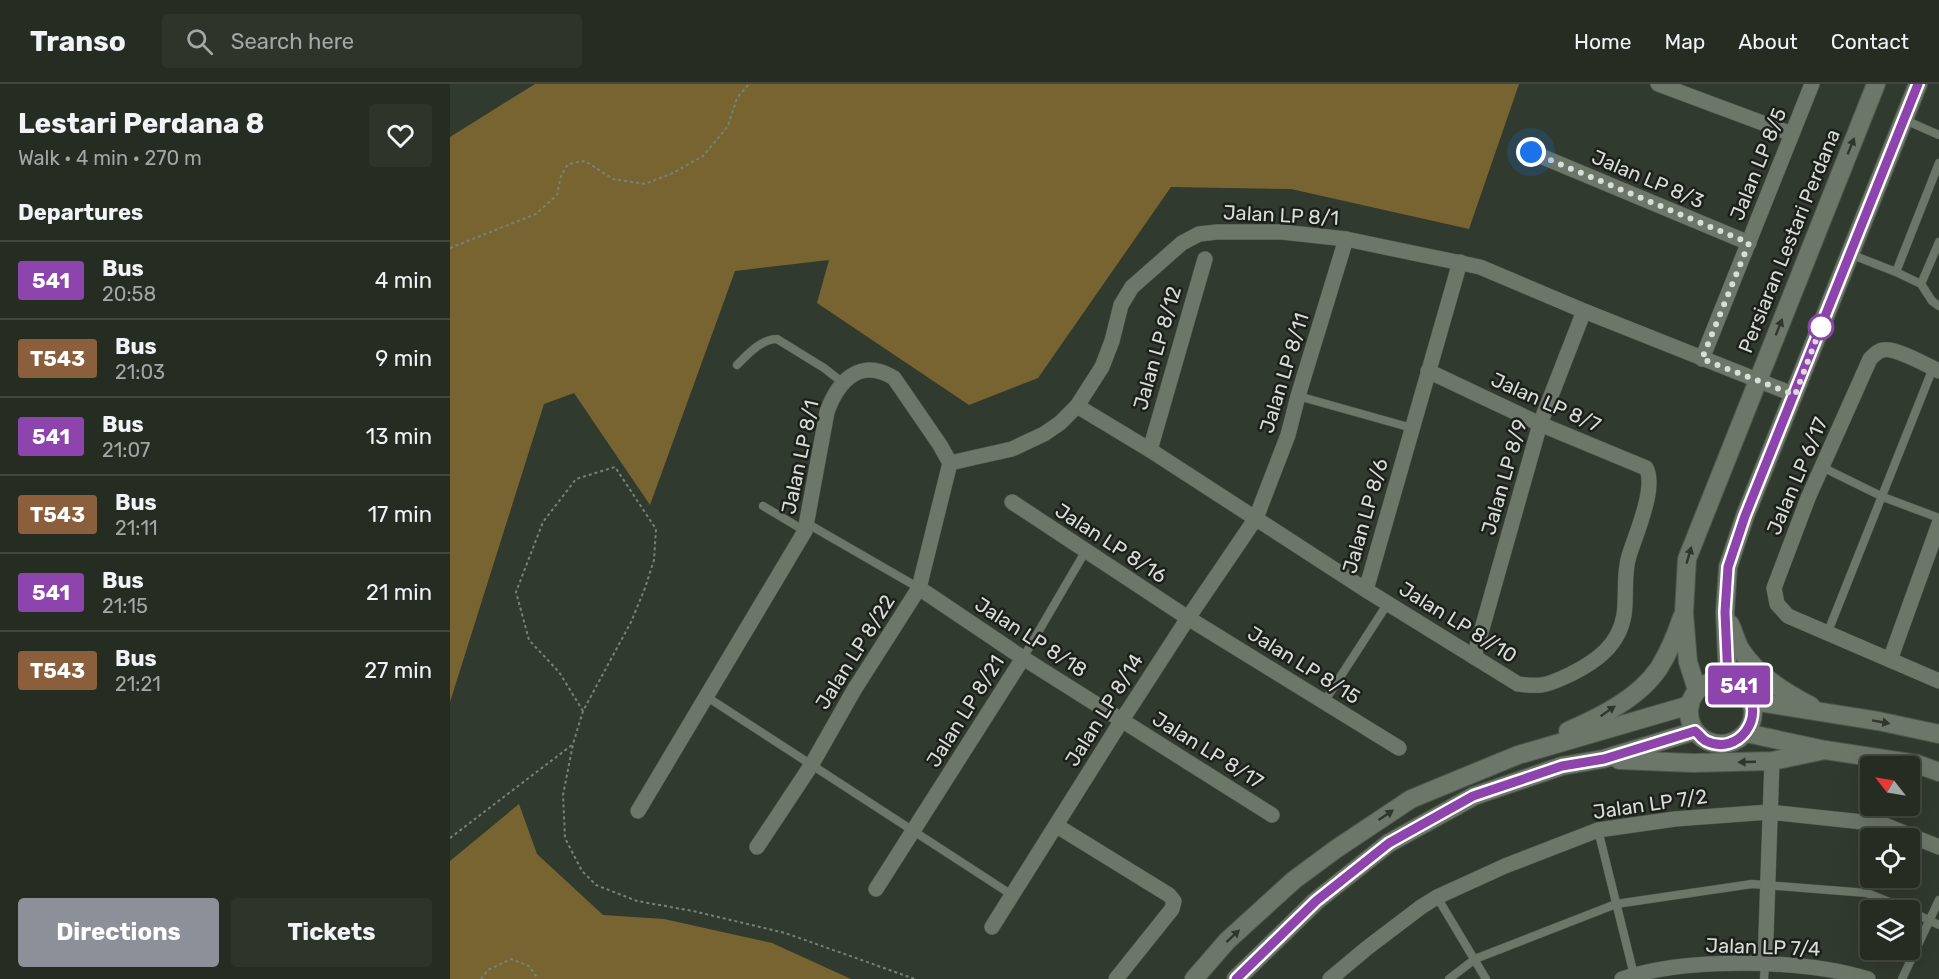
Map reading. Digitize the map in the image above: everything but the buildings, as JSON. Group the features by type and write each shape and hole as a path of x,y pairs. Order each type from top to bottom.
{"main road":[{"name":"Persiaran Lestari Perdana","path":"1693,698 1684,613 1687,559 1876,84"},
{"path":"1728,680 1725,612 1728,567 1745,516 1918,84"},
{"path":"1725,612 1741,650 1764,677 1787,693 1824,712"},
{"path":"1194,979 1227,941 1294,880 1411,799 1518,755 1600,716 1638,690 1658,670 1684,613"},
{"path":"1518,755 1693,698 1711,681 1728,680 1743,687 1752,701 1753,718 1746,733 1734,742 1720,744 1706,741 1695,731 1690,719 1693,698"},
{"path":"1752,701 1939,734"},
{"path":"1236,979 1316,901 1389,843 1473,796 1562,766 1604,759 1695,731"},
{"path":"1746,733 1825,750 1917,764 1939,772"},
{"path":"1604,759 1693,764 1772,761 1825,750"}],"street":[{"path":"1658,84 1792,134"},
{"name":"Jalan LP 8/5","path":"1702,359 1812,84"},
{"name":"Jalan LP 8/3","path":"1531,152 1749,243"},
{"name":"Jalan LP 8/1","path":"638,811 807,528 827,412 842,382 859,372 872,369 894,378 950,463 1012,449 1044,434 1060,423 1077,406 1102,367 1112,341 1121,305 1131,287 1182,243 1199,234 1235,231 1282,232 1346,239 1480,267 1795,395"},
{"name":"Jalan LP 8/11","path":"1256,518 1288,435 1346,239"},
{"name":"Jalan LP 8/12","path":"1150,450 1205,259"},
{"name":"Jalan LP 8/6","path":"1077,406 1150,450 1366,590 1460,262"},
{"name":"Jalan LP 8/9","path":"1473,657 1540,424 1584,311"},
{"name":"Jalan LP 6/17","path":"1827,634 1788,616 1777,604 1774,588 1822,467 1866,367 1876,353 1884,349 1894,351 1936,369"},
{"name":"Jalan LP 8/7","path":"1428,371 1540,424 1643,466 1648,471"},
{"name":"Jalan LP 8/22","path":"757,847 812,764 854,690 919,588 950,463"},
{"name":"Jalan LP 8//10","path":"1366,590 1518,684 1542,685 1563,678 1592,664 1618,635 1624,615 1628,559 1645,510 1648,471"},
{"name":"Jalan LP 8/16","path":"1012,502 1188,618"},
{"name":"Jalan LP 8/14","path":"992,927 1122,720 1256,518"},
{"path":"1890,660 1939,524"},
{"name":"Jalan LP 8/18","path":"919,588 1023,658 1122,720"},
{"name":"Jalan LP 8/15","path":"1188,618 1399,748"},
{"path":"1827,634 1939,681"},
{"name":"Jalan LP 8/21","path":"876,888 1023,658"},
{"name":"Jalan LP 8/17","path":"1122,720 1272,815"},
{"path":"1765,971 1772,761"},
{"name":"Jalan LP 7/2","path":"1330,979 1367,948 1437,897 1505,866 1598,830 1675,819 1769,812 1882,824 1939,847"},
{"path":"1057,826 1172,897 1172,909 1116,979"},
{"name":"Jalan LP 7/4","path":"1628,977 1695,965 1765,971 1843,971 1868,979"}],"lane":[{"path":"1904,120 1939,135"},
{"path":"1896,272 1939,163"},
{"path":"1921,284 1939,242"},
{"path":"1850,254 1921,284 1932,301 1939,306"},
{"path":"736,365 769,339 777,339 842,382"},
{"path":"1827,634 1936,369"},
{"path":"1298,396 1412,428"},
{"path":"1822,467 1883,497 1939,519"},
{"path":"763,506 919,588"},
{"name":"Jalan LP 8/21","path":"1023,658 1085,552"},
{"path":"1324,702 1388,603"},
{"path":"706,697 1012,895"},
{"path":"1598,830 1616,904 1628,977"},
{"path":"1449,979 1475,960 1616,904 1752,884 1867,893 1883,900"},
{"path":"1437,897 1486,979"},
{"path":"1902,979 1939,900"},
{"path":"1920,915 1939,925"}],"path":[{"path":"450,248 536,214 557,195 561,176 568,164 585,161 613,179 645,184 673,173 703,156 728,126 737,98 749,84"},
{"path":"583,711 559,672 529,640 516,592 543,522 576,479 615,467 656,529 654,560 631,622 583,711 573,744 562,795 565,838 582,871 596,885 637,901 693,911 785,933 915,979"},
{"path":"450,838 573,744"},
{"path":"482,979 488,970 511,959 529,966 538,979"}],"shaded area":[{"path":"535,84 1519,84 1469,229 1291,189 1171,187 1038,378 969,405 817,303 829,260 735,271 650,505 574,393 544,404 450,702 450,137"},
{"path":"519,804 537,854 603,915 664,919 772,943 851,979 450,979 450,861"}],"bus line":[{"name":"541","path":"1236,979 1316,901 1389,843 1473,796 1562,766 1604,759 1695,731 1706,741 1720,744 1734,742 1746,733 1753,718 1752,701 1743,687 1728,680 1725,612 1728,567 1745,516 1918,84"}],"route":[{"path":"1531,152 1749,243 1702,359 1795,395 1821,327"}]}
